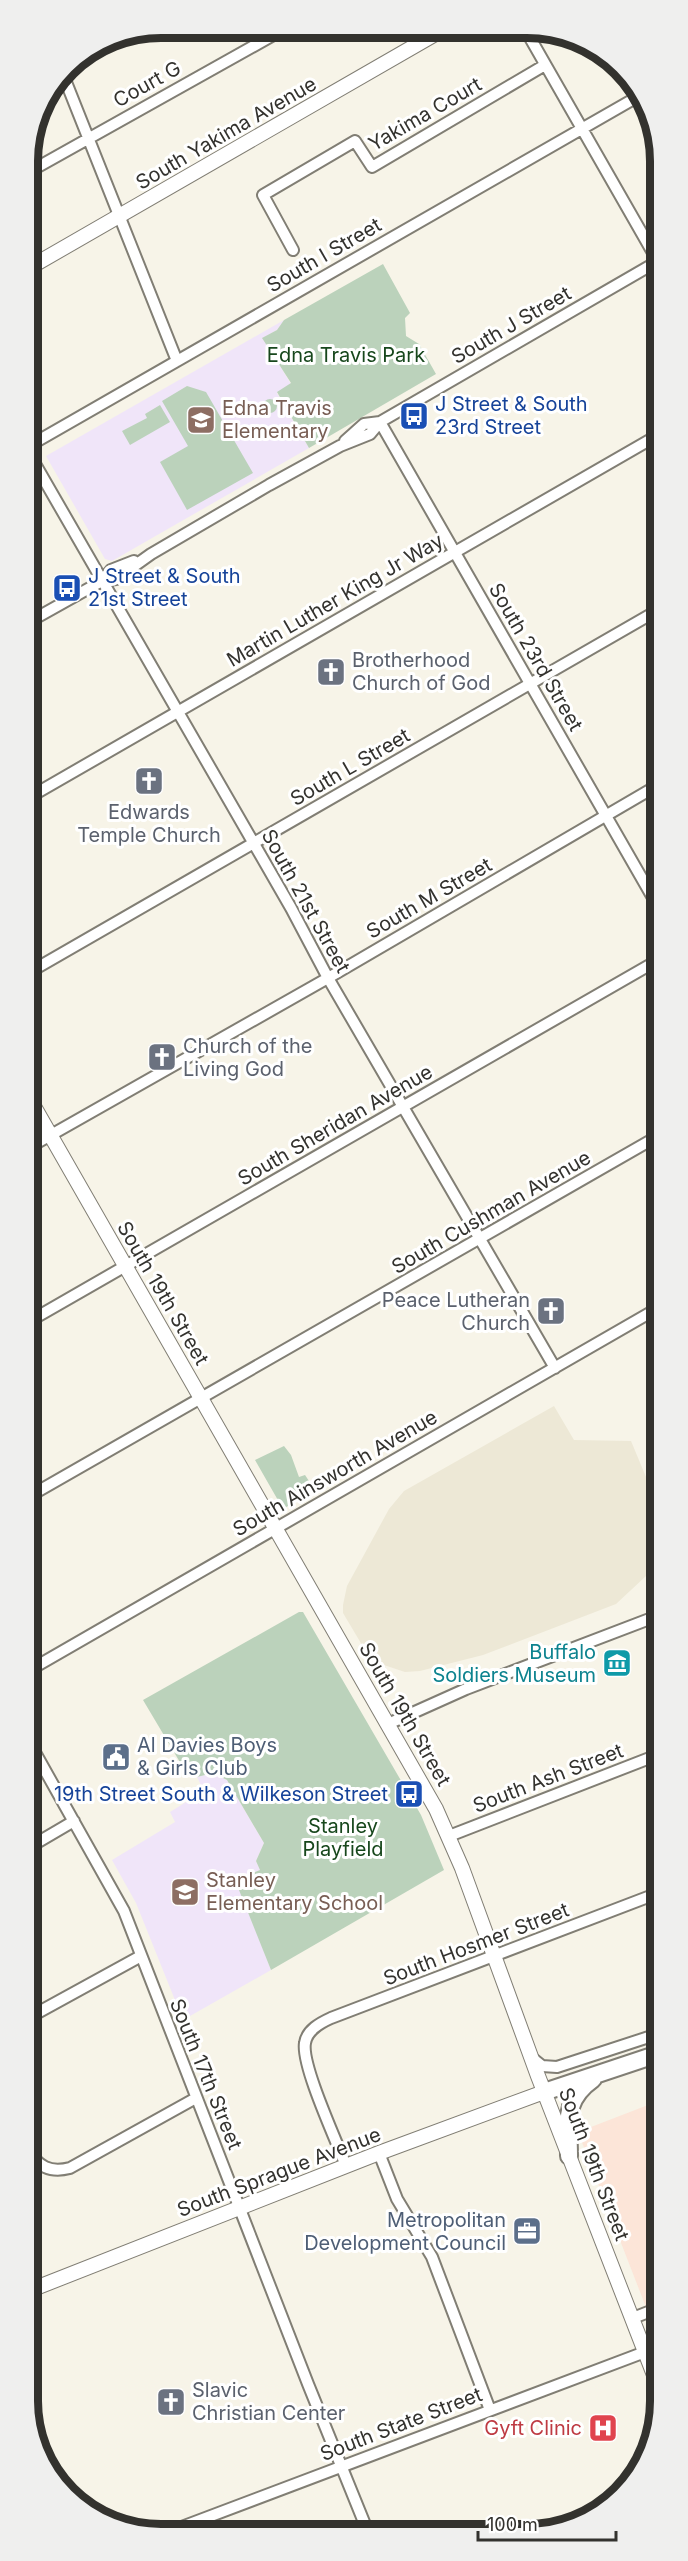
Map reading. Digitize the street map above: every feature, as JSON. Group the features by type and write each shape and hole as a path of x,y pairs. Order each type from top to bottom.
{"highway":[{"path":"544,2092 650,2057"},
{"path":"569,2156 570,2105 580,2090 603,2072"}],"main road":[{"name":"South Yakima Avenue","path":"38,263 428,38"},
{"name":"South 19th Street","path":"38,1114 388,1724 449,1836 544,2092 650,2364"},
{"name":"South Sprague Avenue","path":"38,2287 379,2153 544,2092"}],"street":[{"name":"Court G","path":"38,167 268,38"},
{"path":"530,38 650,246"},
{"name":"Yakima Court","path":"293,250 262,195 355,141 372,167 545,65"},
{"path":"66,82 177,362"},
{"name":"South I Street","path":"38,442 634,99"},
{"name":"South J Street","path":"38,617 102,581 116,579 151,554 340,446 370,434 380,422 650,267"},
{"name":"South 23rd Street","path":"380,422 650,892"},
{"name":"Martin Luther King Jr Way","path":"38,792 650,441"},
{"name":"South 21st Street","path":"38,468 328,978 555,1368"},
{"name":"South L Street","path":"38,967 650,615"},
{"name":"South M Street","path":"38,1142 328,978 650,790"},
{"name":"South Sheridan Avenue","path":"38,1316 650,965"},
{"name":"South Cushman Avenue","path":"38,1491 650,1141"},
{"name":"South Ainsworth Avenue","path":"38,1665 650,1313"},
{"path":"388,1724 466,1689 650,1619"},
{"name":"South 17th Street","path":"38,1758 124,1911 365,2524"},
{"name":"South Ash Street","path":"449,1836 650,1758"},
{"path":"38,1842 74,1821"},
{"name":"South Hosmer Street","path":"346,2166 306,2059 305,2044 317,2026 331,2018 650,1896"},
{"path":"38,2013 141,1956"},
{"path":"532,2058 542,2066 557,2067 650,2037"},
{"path":"38,2162 51,2170 63,2170 196,2097"},
{"path":"379,2153 396,2199 432,2257 490,2410"},
{"path":"633,2318 650,2311"},
{"name":"South State Street","path":"191,2524 645,2352"}],"shaded area":[{"name":"Edna Travis Elementary","path":"284,320 277,330 263,338 291,384 277,393 309,448 112,561 105,559 46,456"},
{"path":"554,1406 574,1440 631,1441 650,1487 650,1572 616,1604 483,1655 420,1671 405,1672 384,1665 365,1650 343,1613 347,1586 389,1509 404,1491"},
{"name":"Stanley Elementary School","path":"213,1773 227,1780 264,1843 256,1861 260,1870 236,1880 271,1970 183,2020 136,1903 112,1860 175,1822 170,1812 204,1791 197,1777"},
{"path":"650,2104 650,2318 578,2132"}],"green space":[{"name":"Edna Travis Park","path":"383,264 410,313 405,318 406,336 419,344 436,374 309,448 277,392 291,383 262,338 277,330 284,320"},
{"path":"187,386 206,392 253,473 187,510 160,462 188,446 162,401"},
{"path":"270,399 275,401 277,406 275,411 270,413 265,411 263,406 265,401"},
{"path":"160,405 170,422 130,445 122,431 147,418 145,414"},
{"path":"284,1446 291,1455 299,1477 305,1475 315,1490 283,1509 255,1460"},
{"name":"Stanley Playfield","path":"299,1612 303,1612 421,1815 444,1870 271,1970 235,1880 260,1870 256,1861 264,1843 227,1780 213,1773 197,1777 194,1771 184,1769 143,1700"}],"place":[{"name":"J Street & South 23rd Street","path":"414,416"},
{"name":"Edna Travis Elementary","path":"201,420"},
{"name":"J Street & South 21st Street","path":"67,588"},
{"name":"Brotherhood Church of God","path":"331,672"},
{"name":"Edwards Temple Church","path":"149,781"},
{"name":"Church of the Living God","path":"162,1057"},
{"name":"Peace Lutheran Church","path":"551,1311"},
{"name":"Buffalo Soldiers Museum","path":"617,1663"},
{"name":"Al Davies Boys & Girls Club","path":"116,1757"},
{"name":"19th Street South & Wilkeson Street","path":"409,1794"},
{"name":"Stanley Elementary School","path":"185,1892"},
{"name":"Metropolitan Development Council","path":"527,2231"},
{"name":"Slavic Christian Center","path":"171,2402"},
{"name":"Gyft Clinic","path":"603,2428"}]}
